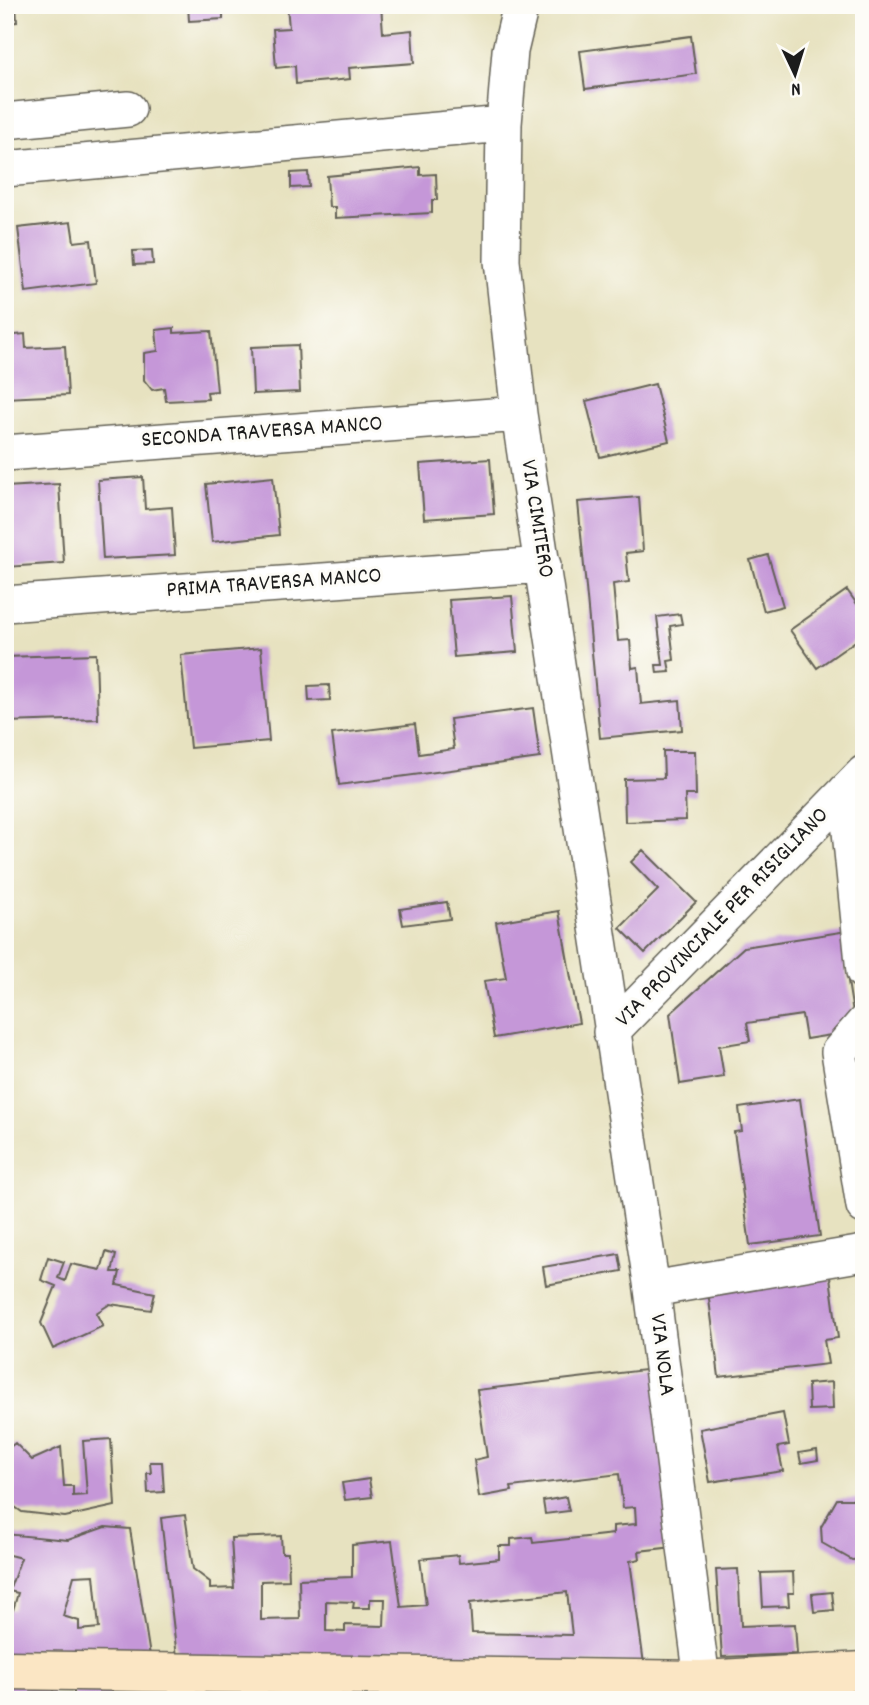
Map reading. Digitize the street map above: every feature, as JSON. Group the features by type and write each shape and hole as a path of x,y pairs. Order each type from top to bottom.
{"street":[{"name":"VIA CIMITERO","path":"521,5 510,51 503,124 502,261 519,414 594,891 611,1032"},
{"path":"5,121 128,109"},
{"path":"5,169 503,124"},
{"name":"SECONDA TRAVERSA MANCO","path":"5,453 519,414"},
{"name":"PRIMA TRAVERSA MANCO","path":"5,604 543,565"},
{"path":"855,782 864,972"},
{"name":"VIA PROVINCIALE PER RISIGLIANO","path":"611,1032 855,782"},
{"path":"864,1023 839,1052 864,1206"},
{"name":"VIA NOLA","path":"611,1032 652,1289 702,1680"},
{"path":"652,1289 864,1253"},
{"path":"5,1670 702,1680 864,1671"}],"building":[{"path":"5,5 16,5 17,22 5,23"},
{"path":"188,5 223,5 223,19 189,21"},
{"path":"287,5 381,5 383,33 412,30 414,63 349,68 350,79 296,84 295,66 276,68 273,29 289,28"},
{"path":"691,36 696,74 585,89 580,51"},
{"path":"420,167 420,175 436,174 437,200 432,200 432,213 335,218 335,207 329,207 327,176"},
{"path":"308,172 309,187 291,188 291,173"},
{"path":"71,222 74,242 91,240 96,283 26,292 18,228"},
{"path":"152,250 153,264 134,265 133,251"},
{"path":"174,328 174,333 211,331 217,391 207,392 208,399 166,401 164,388 152,390 144,380 144,353 158,351 156,330"},
{"path":"25,334 26,348 65,346 68,395 5,398 5,336"},
{"path":"298,345 300,392 253,394 251,347"},
{"path":"655,384 669,441 600,457 586,401"},
{"path":"490,459 494,514 424,519 420,464"},
{"path":"143,477 145,509 172,507 175,555 103,559 98,480"},
{"path":"273,477 279,535 212,542 206,484"},
{"path":"59,484 64,563 6,567 5,487"},
{"path":"639,497 643,551 626,553 629,582 613,584 618,641 630,640 632,668 638,667 641,704 680,700 682,730 600,738 578,502"},
{"path":"768,555 783,606 764,611 750,560"},
{"path":"847,590 864,614 864,635 817,668 790,630"},
{"path":"512,596 517,652 454,657 449,600"},
{"path":"680,614 682,624 670,626 674,660 668,661 670,672 657,673 656,665 663,665 657,617"},
{"path":"261,648 269,741 190,748 181,655"},
{"path":"96,654 98,719 6,722 5,657"},
{"path":"329,685 330,700 309,701 308,686"},
{"path":"533,708 540,758 339,785 332,734 415,724 419,754 454,749 450,719"},
{"path":"663,751 695,751 696,795 685,795 686,820 625,822 624,779 664,778"},
{"path":"643,850 696,902 645,953 620,928 658,890 631,862"},
{"path":"447,902 450,919 403,925 400,909"},
{"path":"559,911 579,1023 494,1038 484,981 506,978 496,922"},
{"path":"854,930 858,961 845,963 856,1031 806,1039 802,1015 747,1023 750,1041 719,1046 724,1077 680,1084 670,1014 744,947"},
{"path":"800,1099 820,1236 750,1245 734,1132 742,1131 739,1108"},
{"path":"106,1252 116,1255 112,1272 120,1272 117,1285 155,1293 151,1310 110,1304 96,1313 103,1326 53,1349 41,1323 56,1286 41,1280 48,1257 64,1262 58,1278 65,1281 71,1264 101,1270"},
{"path":"619,1254 622,1271 546,1285 543,1267"},
{"path":"829,1269 838,1338 824,1340 828,1364 719,1377 707,1284"},
{"path":"661,1368 682,1546 639,1551 640,1559 630,1561 644,1664 177,1657 161,1518 185,1515 193,1569 210,1582 210,1589 234,1588 231,1538 281,1536 282,1553 288,1553 289,1580 261,1581 261,1620 300,1619 299,1579 352,1577 352,1545 392,1541 401,1607 426,1605 420,1559 458,1555 459,1563 499,1559 499,1546 511,1546 511,1539 532,1537 533,1543 613,1534 613,1526 636,1524 635,1507 623,1508 619,1474 511,1487 512,1491 479,1497 474,1460 487,1457 477,1390","holes":["567,1592 572,1635 472,1633 470,1603","370,1599 385,1599 384,1626 345,1625 345,1632 326,1631 326,1601 354,1602 353,1608 370,1608"]},
{"path":"832,1382 833,1409 809,1410 808,1384"},
{"path":"783,1413 789,1445 778,1447 783,1471 710,1482 700,1429"},
{"path":"111,1439 115,1506 65,1517 22,1512 5,1500 5,1451 15,1443 32,1460 61,1447 64,1486 73,1486 73,1496 87,1495 83,1441"},
{"path":"817,1450 818,1460 801,1463 799,1453"},
{"path":"150,1462 162,1462 164,1492 148,1493 147,1473 151,1473"},
{"path":"369,1479 372,1497 345,1500 342,1483"},
{"path":"566,1497 569,1511 545,1514 543,1501"},
{"path":"837,1499 864,1499 864,1559 852,1560 822,1543 821,1527"},
{"path":"105,1527 130,1529 150,1656 5,1657 5,1608 13,1610 18,1593 9,1591 21,1558 5,1554 5,1534 68,1540","holes":["94,1575 99,1628 79,1630 79,1621 63,1616 74,1576"]},
{"path":"738,1569 741,1626 795,1624 797,1654 722,1657 716,1570"},
{"path":"793,1572 794,1593 788,1593 789,1606 763,1607 761,1573"},
{"path":"832,1592 834,1610 814,1612 812,1594"},
{"path":"5,1682 53,1685 53,1700 5,1699"},
{"path":"74,1685 284,1689 284,1700 74,1700"},
{"path":"319,1685 360,1685 360,1700 318,1700"},
{"path":"378,1687 463,1689 463,1700 378,1700"},
{"path":"864,1694 864,1700 801,1700 801,1698"}]}
